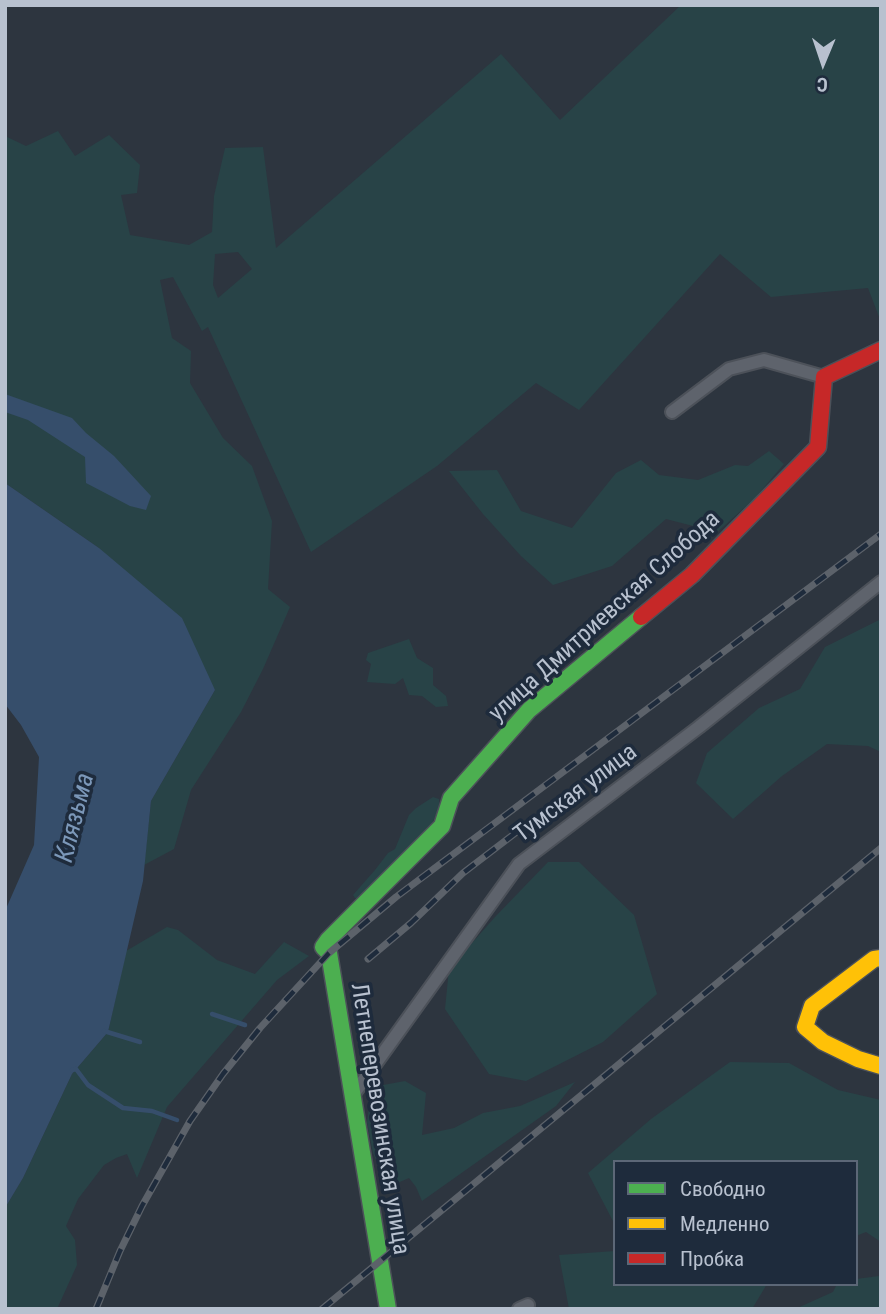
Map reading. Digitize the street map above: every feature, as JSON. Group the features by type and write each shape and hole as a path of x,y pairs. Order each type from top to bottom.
{"street":[{"path":"672,412 729,369 764,360 824,377 881,350"},
{"name":"улица Дмитриевская Слобода","path":"328,940 442,826 451,798 528,709 692,575 818,447 824,377"},
{"name":"Тумская улица","path":"354,1095 519,864 699,727 881,582"},
{"name":"Летнеперевозинская улица","path":"328,940 323,947 329,953 388,1309"},
{"path":"881,958 874,959 812,1006 805,1027 822,1042 858,1059 881,1066"}],"green space":[{"path":"681,5 881,5 881,322 868,288 771,297 720,254 579,410 536,383 437,466 311,552 208,327 202,331 173,277 160,280 172,338 191,351 190,383 223,438 252,466 272,521 268,589 290,607 241,712 191,790 174,849 144,865 151,801 215,690 99,548 5,483 5,136 26,146 58,131 75,156 109,135 140,165 137,193 121,195 130,235 189,245 212,232 214,196 225,148 263,147 276,248 501,54 560,120","holes":["238,252 252,269 218,298 213,285 215,254"]},
{"path":"769,451 784,464 754,499 714,535 697,527 666,519 612,566 553,585 521,556 449,471 497,470 521,511 572,528 616,473 641,460 659,475 698,480 735,465 748,466"},
{"path":"881,619 881,752 868,746 827,744 782,776 733,819 696,783 707,753 759,708 800,689 825,647"},
{"path":"409,639 417,658 433,668 433,685 446,696 448,706 436,707 422,696 409,695 403,678 395,684 367,682 371,664 366,660 368,653"},
{"path":"433,797 439,799 439,809 430,827 364,901 355,898 353,895 388,853 395,849 409,815"},
{"path":"548,862 579,862 634,915 657,994 603,1042 526,1081 489,1074 445,1009 449,969"},
{"path":"167,927 178,930 217,960 255,974 284,942 309,956 277,980 167,1107 137,1178 127,1154 104,1165 78,1199 66,1226 75,1240 77,1265 57,1309 5,1309 5,1208 23,1178 72,1074 108,1032 126,951"},
{"path":"730,1062 789,1063 838,1090 881,1100 881,1242 866,1232 858,1235 858,1160 613,1160 613,1221 588,1173 651,1119"},
{"path":"405,1081 426,1093 422,1135 454,1128 483,1113 520,1106 575,1082 556,1106 422,1201 409,1178 388,1187 373,1153 367,1122 372,1087"},
{"path":"613,1251 613,1286 766,1286 752,1309 569,1309 559,1255"},
{"path":"881,1277 881,1309 795,1309 833,1292 836,1286 858,1286 858,1279"}],"water":[{"path":"5,394 72,418 114,456 151,496 146,510 130,506 86,483 85,457 28,420 5,412"},
{"name":"Клязьма","path":"5,483 99,548 182,618 215,690 151,801 143,881 108,1032 72,1074 23,1178 5,1208 5,911 34,845 39,757 21,725 5,704"}],"waterway":[{"path":"212,1014 245,1025"},
{"path":"104,1031 140,1042"},
{"path":"72,1070 76,1069 88,1085 123,1108 152,1111 177,1120"}],"railway":[{"path":"96,1309 142,1206 190,1121 260,1028 329,953 396,897 881,534"},
{"path":"368,959 411,923 463,873 535,818"},
{"path":"322,1309 881,848"}],"traffic: fast":[{"path":"388,1309 329,953 323,947 442,826 451,798 529,710 641,617"}],"traffic: slow":[{"path":"881,958 874,959 812,1006 805,1027 823,1042 858,1059 881,1066"}],"traffic: jam":[{"path":"641,617 692,575 818,447 824,377 881,350"}]}
